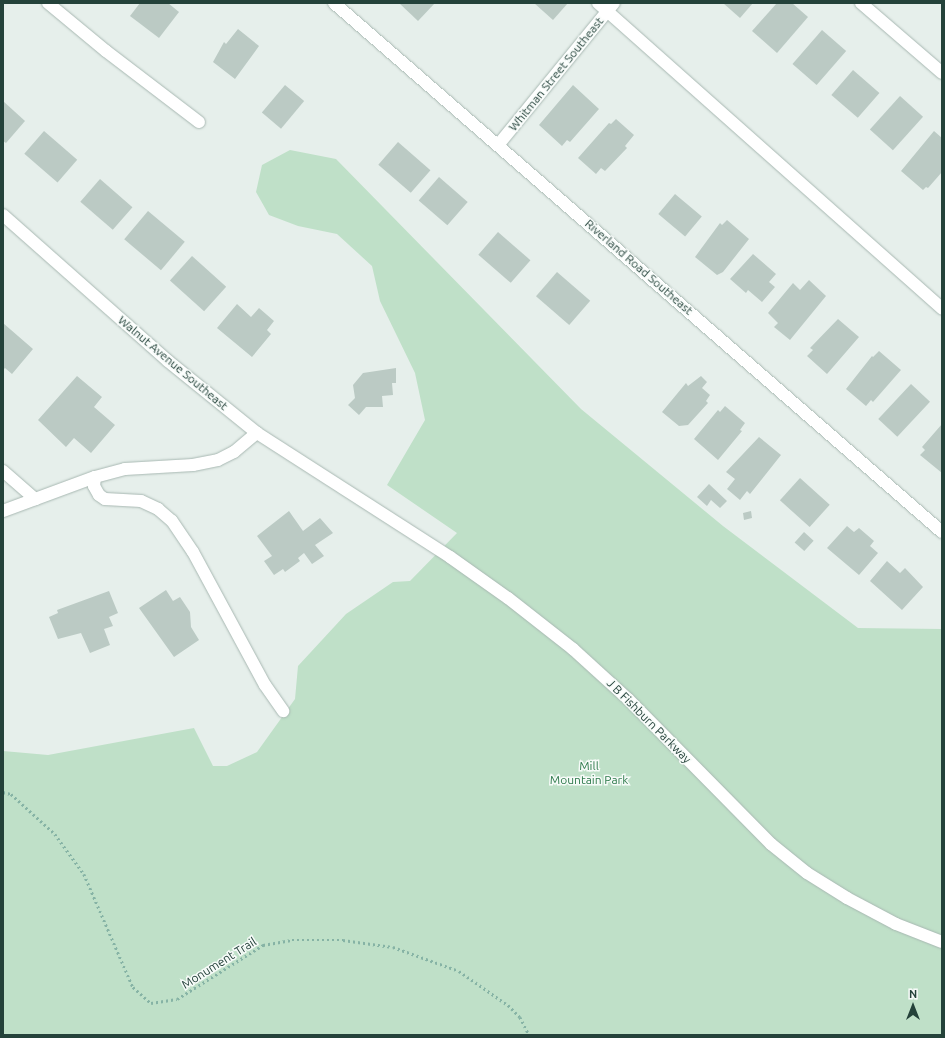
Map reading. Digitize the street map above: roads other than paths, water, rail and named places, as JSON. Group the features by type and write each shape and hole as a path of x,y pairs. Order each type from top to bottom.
{"street":[{"path":"48,3 106,51 199,122"},
{"name":"Riverland Road Southeast","path":"334,3 499,144 942,532"},
{"path":"861,3 942,73"},
{"path":"606,6 942,308"},
{"name":"Whitman Street Southeast","path":"499,144 606,6"},
{"name":"Walnut Avenue Southeast","path":"3,216 168,361 257,433 355,496"},
{"path":"3,511 95,477 125,470 193,465 218,460 234,452 257,433"},
{"path":"3,471 35,499"},
{"path":"95,477 94,486 99,495 105,499 141,501 158,509 172,522 193,552 265,685 283,711"},
{"name":"J B Fishburn Parkway","path":"355,496 469,570 573,648 628,699 771,844 807,873 847,898 896,924 942,942"}],"park label":[{"name":"Mill Mountain Park","path":"589,773"}]}
